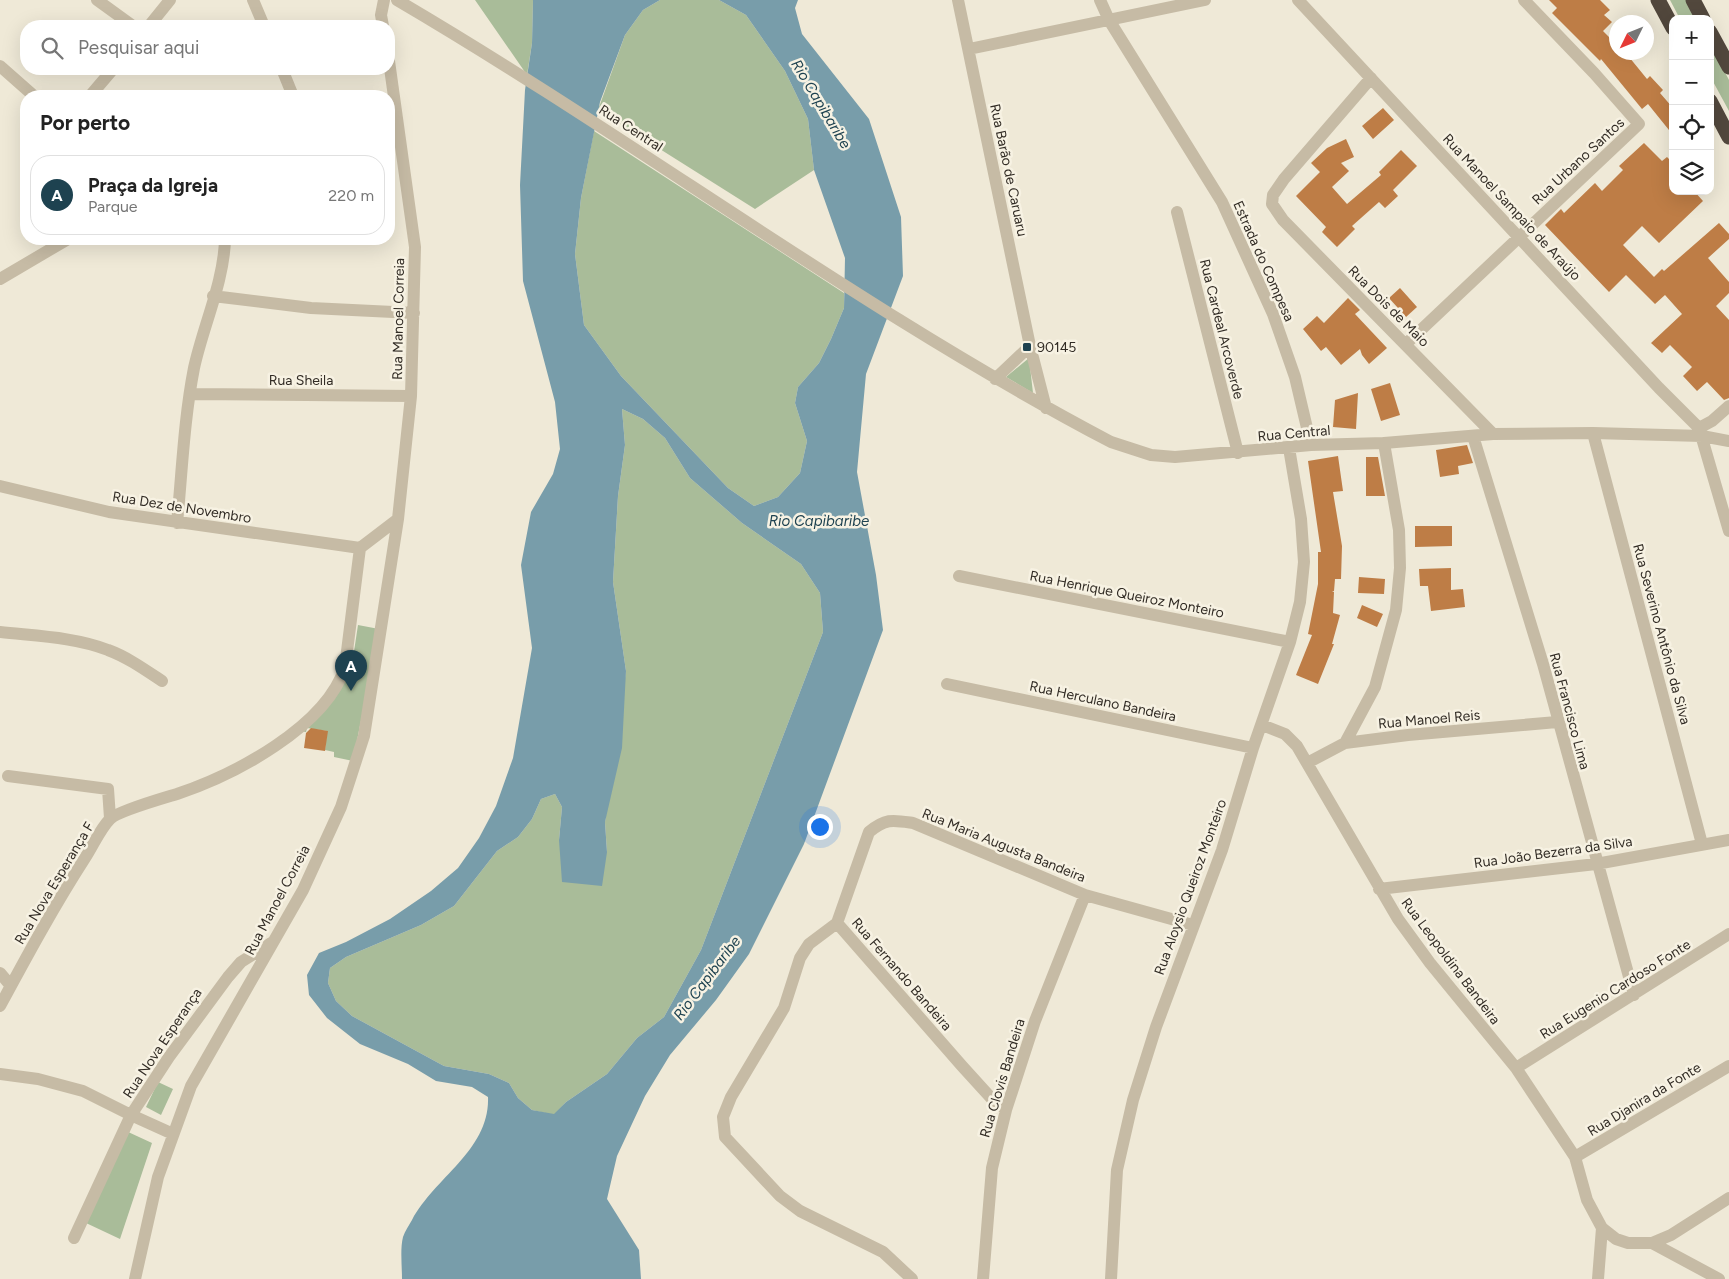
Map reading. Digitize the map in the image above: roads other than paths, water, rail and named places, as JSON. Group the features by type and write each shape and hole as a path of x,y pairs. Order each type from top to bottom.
{"highway":[{"path":"1658,0 1669,21"},
{"path":"1693,0 1701,15"},
{"path":"1714,39 1729,67"},
{"path":"1712,105 1729,137"}],"street":[{"path":"97,0 125,20"},
{"path":"154,20 170,0"},
{"path":"253,0 261,20"},
{"path":"382,20 384,0"},
{"name":"Rua Central","path":"397,0 497,59 845,286 995,379 1111,442 1151,456 1175,457 1238,453 1311,445 1493,434 1700,432 1729,441"},
{"name":"Rua Barão de Caruaru","path":"958,0 1030,346 1046,408"},
{"path":"1100,0 1109,20"},
{"path":"969,49 1205,0"},
{"name":"Rua Manoel Sampaio de Araújo","path":"1298,0 1700,432"},
{"name":"Rua Urbano Santos","path":"1406,344 1639,124 1594,73 1524,0"},
{"name":"Estrada do Compesa","path":"1109,20 1222,202 1273,314 1295,377 1311,445"},
{"path":"0,66 27,90"},
{"path":"95,90 108,75"},
{"path":"284,75 291,90"},
{"name":"Rua Manoel Correia","path":"390,75 392,90"},
{"name":"Rua Dois de Maio","path":"1371,78 1273,195 1272,204 1282,220 1493,434"},
{"name":"Rua Manoel Correia","path":"135,1279 158,1177 192,1086 241,996 277,938 303,890 341,807 364,736 398,520 411,396 415,247 395,120"},
{"name":"Rua Cardeal Arcoverde","path":"1177,212 1238,453"},
{"path":"0,279 58,245"},
{"path":"177,523 190,394 200,340 213,296 224,245"},
{"path":"213,296 311,308 414,314"},
{"path":"995,379 1030,346"},
{"name":"Rua Sheila","path":"190,394 411,396"},
{"path":"1729,406 1700,432 1729,531"},
{"name":"Rua Severino Antônio da Silva","path":"1592,433 1702,844"},
{"name":"Rua Francisco Lima","path":"1473,436 1543,664 1596,864 1634,995"},
{"path":"1344,743 1375,687 1396,610 1400,568 1399,530 1384,442"},
{"name":"Rua Aloysio Queiroz Monteiro","path":"1111,1279 1117,1170 1133,1100 1156,1027 1222,850 1253,748 1290,642 1300,602 1304,562 1301,519 1289,448"},
{"name":"Rua Dez de Novembro","path":"0,486 110,512 360,548"},
{"path":"360,548 398,520"},
{"name":"Rua Nova Esperança F","path":"0,1006 65,890 110,818 194,788 253,759 304,724 341,682 345,667 360,548"},
{"name":"Rua Henrique Queiroz Monteiro","path":"959,576 1290,642"},
{"path":"0,632 72,641 106,649 130,660 162,681"},
{"name":"Rua Herculano Bandeira","path":"947,684 1253,748"},
{"name":"Rua Manoel Reis","path":"1308,762 1344,743 1408,735 1557,722"},
{"name":"Rua Leopoldina Bandeira","path":"1262,724 1285,734 1297,746 1308,762 1379,889 1430,963 1516,1068 1575,1157 1587,1200 1594,1217 1602,1228"},
{"path":"8,776 108,789 110,818"},
{"name":"Rua Maria Augusta Bandeira","path":"837,923 869,832 881,822 894,820 913,823 1085,895 1193,925"},
{"name":"Rua João Bezerra da Silva","path":"1379,889 1596,864 1729,840"},
{"name":"Rua Clovis Bandeira","path":"983,1279 992,1168 1006,1110 1035,1021 1085,895"},
{"name":"Rua Fernando Bandeira","path":"912,1279 883,1252 800,1211 780,1196 725,1137 723,1117 731,1097 784,1008 800,958 809,944 837,923 962,1066 992,1099 1006,1110"},
{"name":"Rua Eugenio Cardoso Fonte","path":"1516,1068 1729,934"},
{"name":"Rua Nova Esperança","path":"0,1074 38,1079 83,1091 132,1114 169,1057 228,977 241,962 277,938"},
{"path":"0,973 11,986"},
{"name":"Rua Djanira da Fonte","path":"1575,1157 1729,1066"},
{"path":"74,1238 132,1114 173,1134"},
{"path":"1602,1228 1616,1239 1628,1243 1652,1243 1671,1235 1729,1198"},
{"path":"1598,1279 1602,1228"},
{"path":"1652,1243 1718,1279"}],"water":[{"name":"Rio Capibaribe","path":"533,0 660,0 643,10 625,35 600,102 581,198 575,254 584,325 621,376 728,488 754,506 778,497 800,473 807,441 795,403 798,387 819,363 844,308 845,258 814,170 808,119 785,71 746,15 719,0 798,0 795,8 802,34 869,119 901,217 903,276 866,374 857,472 876,575 883,630 804,844 749,954 716,1000 670,1055 645,1096 617,1156 607,1199 639,1250 641,1279 402,1279 403,1237 422,1205 471,1148 480,1133 486,1116 488,1097 472,1087 436,1081 408,1064 360,1044 327,1018 309,995 307,975 319,953 346,942 390,919 431,891 458,868 479,838 496,806 513,758 532,648 521,565 531,512 553,474 560,449 555,402 523,281 520,185 525,90 532,43","holes":["622,409 643,419 665,438 690,478 742,523 801,564 820,593 823,632 701,950 664,1017 637,1038 607,1074 566,1102 554,1114 532,1110 518,1098 509,1083 489,1074 444,1066 352,1016 336,1001 328,983 330,968 346,957 421,925 454,906 497,851 518,837 532,819 541,799 555,794 562,807 559,840 562,882 602,886 607,852 605,822 622,748 626,671 613,582 618,496 625,445"]}],"place":[{"name":"90145","path":"1027,347"},
{"name":"Praça da Igreja","path":"351,691"}]}
